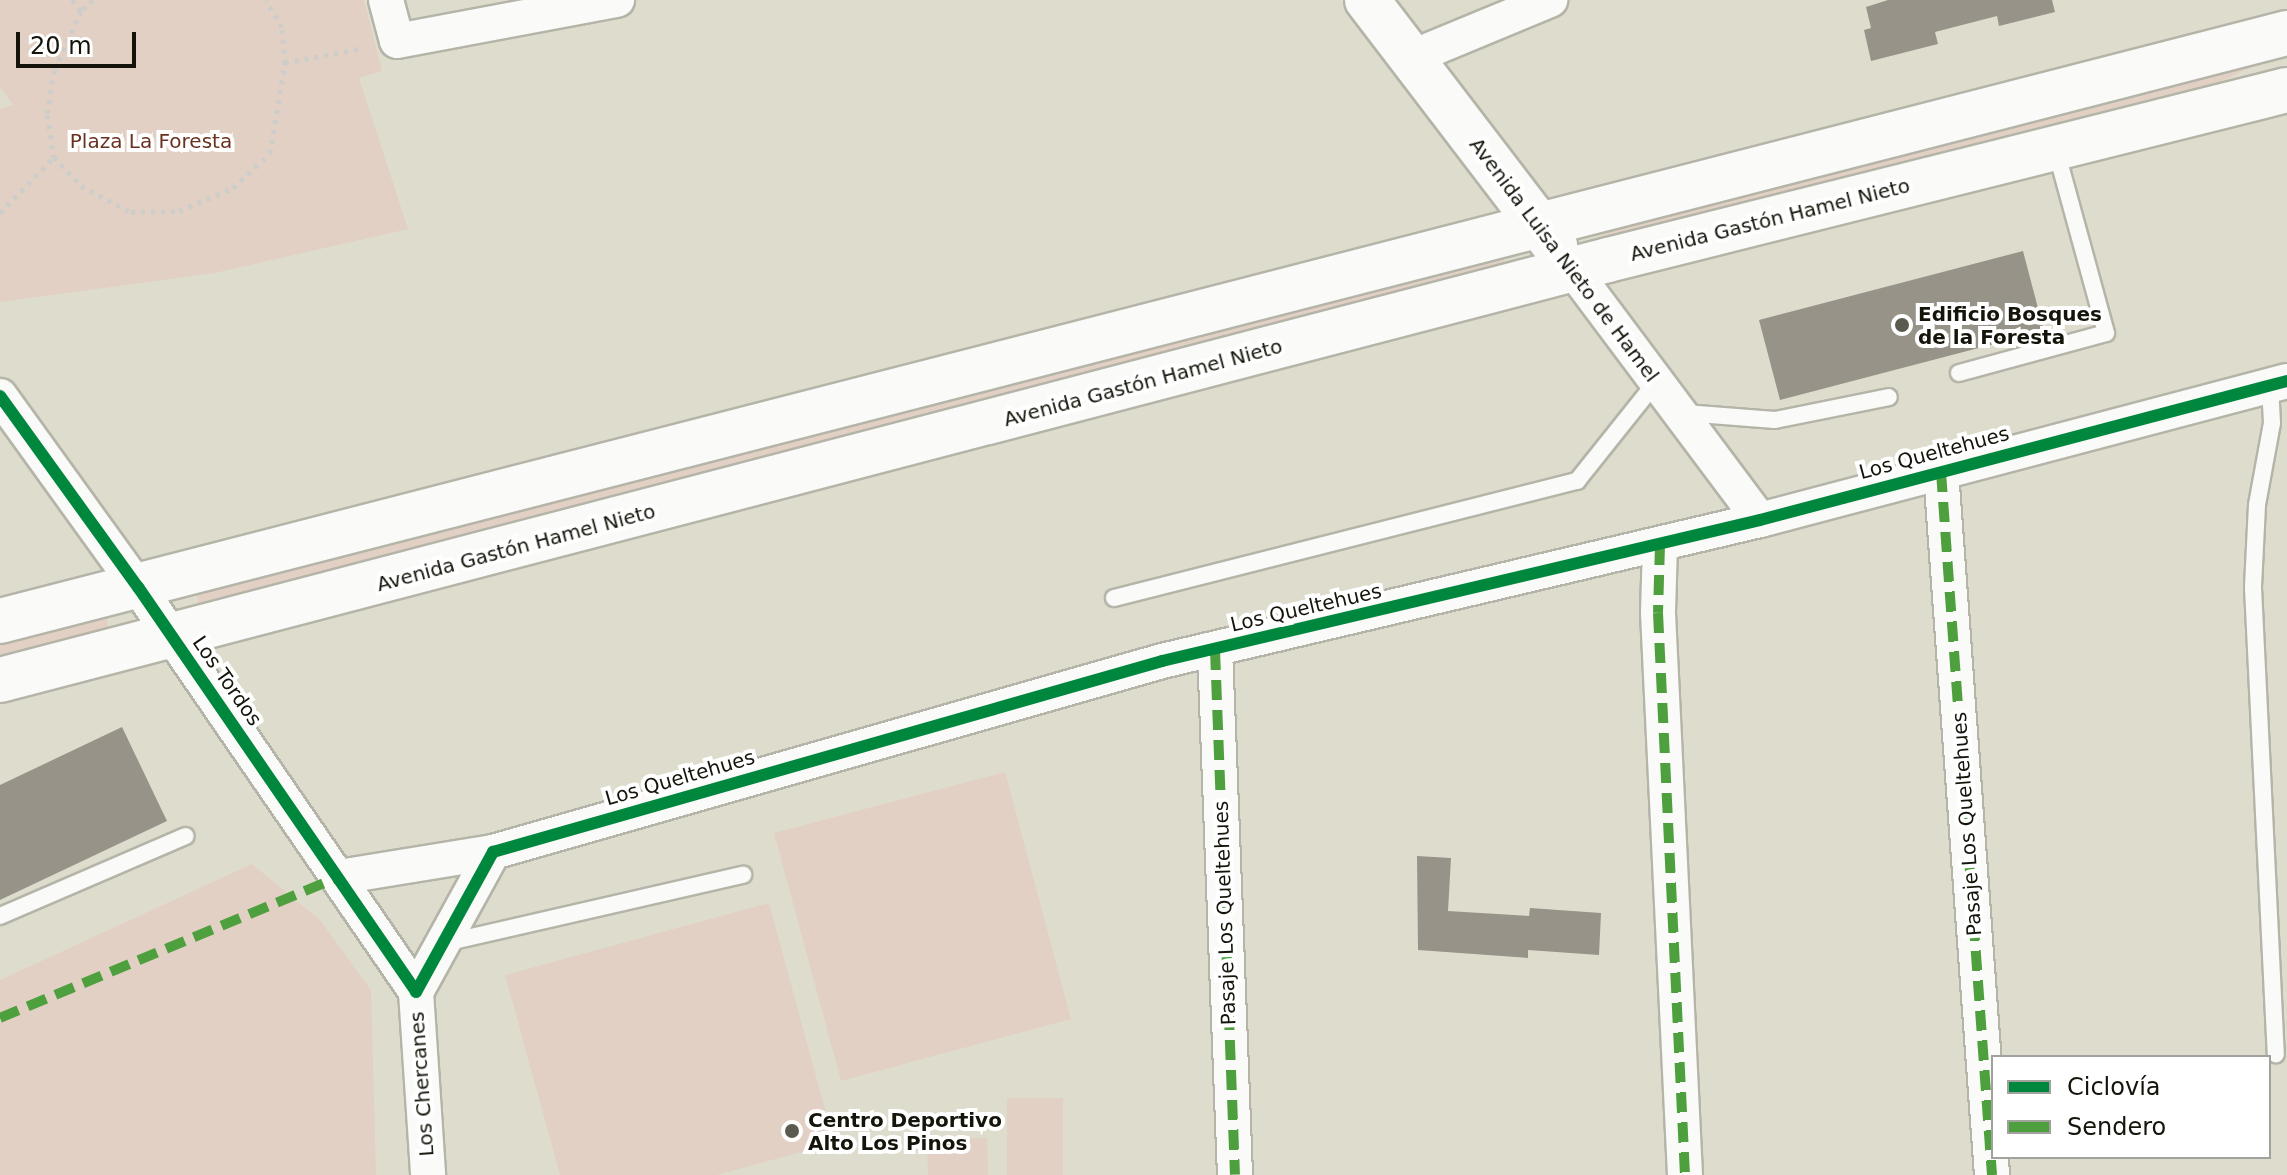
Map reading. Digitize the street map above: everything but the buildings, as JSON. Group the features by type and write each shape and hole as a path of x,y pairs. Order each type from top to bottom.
{"main road":[{"name":"Avenida Luisa Nieto de Hamel","path":"1367,0 1573,270"},
{"path":"0,621 2287,33"},
{"name":"Avenida Gastón Hamel Nieto","path":"0,680 173,638 1573,270 2287,90"}],"street":[{"path":"386,0 397,41 617,0"},
{"path":"1410,58 1550,0"},
{"name":"Avenida Luisa Nieto de Hamel","path":"1573,270 1760,520"},
{"name":"Los Queltehues","path":"339,877 493,852 1215,650 1760,520 2279,383"},
{"name":"Los Tordos","path":"0,396 138,587 416,992"},
{"name":"Pasaje Los Queltehues","path":"1941,472 1992,1175"},
{"path":"1660,545 1659,628 1685,1175"},
{"name":"Pasaje Los Queltehues","path":"1215,650 1235,1175"},
{"path":"416,992 493,852"},
{"name":"Los Chercanes","path":"416,992 428,1175"}],"lane":[{"path":"1959,373 2106,333 2056,148"},
{"path":"1114,598 1577,481 1656,382"},
{"path":"2276,1054 2253,588 2257,505 2279,383"},
{"path":"1680,412 1775,420 1889,397"},
{"path":"0,916 186,836"},
{"path":"443,943 743,875"}],"path":[{"path":"72,0 81,11"},
{"path":"93,0 81,11 54,70 47,115 54,157 81,186 131,212 179,211 233,188 270,153 285,63 282,27 266,0"},
{"path":"285,63 397,41"},
{"path":"0,213 54,157"}],"green space":[{"name":"Plaza La Foresta","path":"0,0 364,0 382,71 359,78 408,229 215,273 0,302 0,109 13,105 0,87"},
{"path":"2268,59 2186,98 1604,240 1601,232 1603,225"},
{"path":"1499,252 1508,266 198,607 197,590"},
{"path":"102,612 107,617 108,633 0,660 0,638"},
{"path":"1005,772 1071,1019 841,1081 774,833"},
{"path":"252,864 320,920 371,990 376,1175 0,1175 0,980"},
{"path":"769,903 834,1143 717,1175 560,1175 505,975"},
{"path":"1007,1098 1063,1098 1063,1175 1007,1175"},
{"path":"987,1138 988,1175 928,1175 927,1139"}],"marked path":[{"path":"1941,472 1992,1175"},
{"path":"1660,545 1658,613 1685,1175"},
{"path":"1215,650 1235,1175"},
{"path":"0,1018 339,877"}],"cycle path":[{"path":"0,396 138,587 416,992 493,852 1162,661 1760,520 2287,381"}],"place":[{"name":"Edificio Bosques de la Foresta","path":"1902,325"},
{"name":"Centro Deportivo Alto Los Pinos","path":"792,1131"}]}
